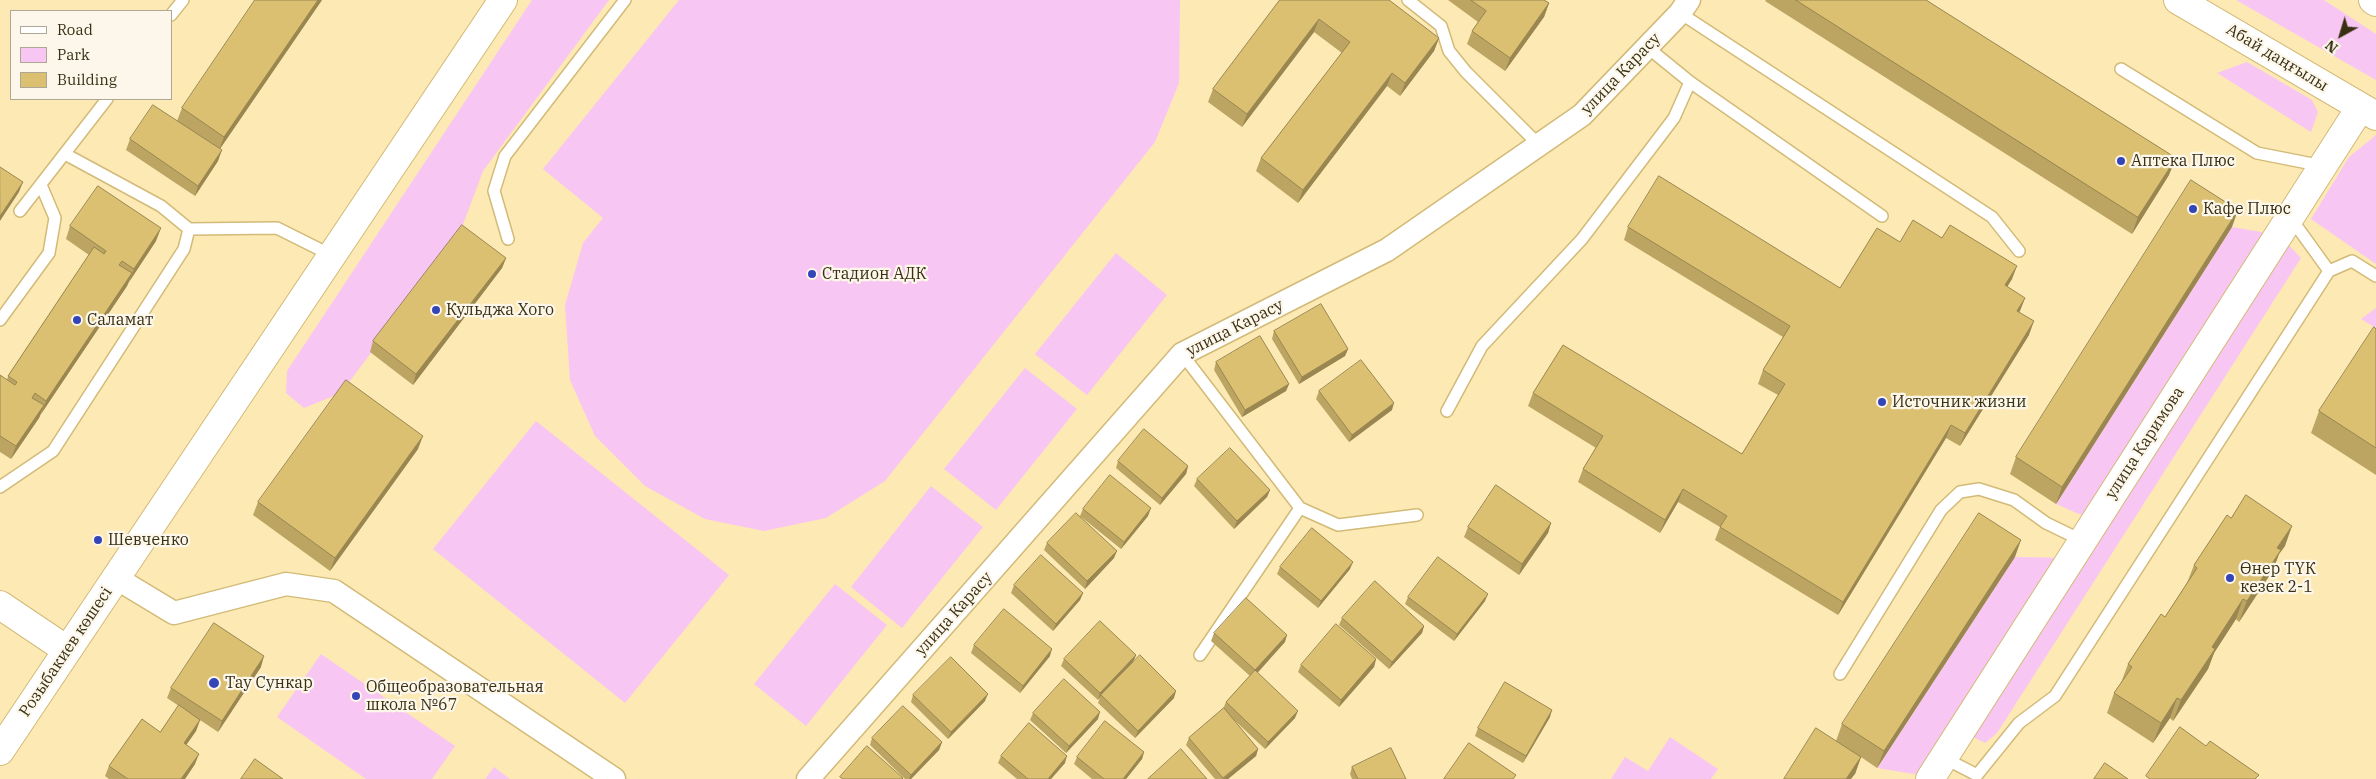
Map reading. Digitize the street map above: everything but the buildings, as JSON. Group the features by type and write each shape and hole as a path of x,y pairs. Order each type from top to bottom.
{"main road":[{"name":"Розыбакиев көшесі","path":"0,750 503,0"},
{"name":"Абай даңғылы","path":"2178,0 2368,112"},
{"name":"улица Каримова","path":"1937,768 2323,166 2368,112"},
{"path":"0,605 67,650"}],"street":[{"name":"улица Карасу","path":"808,779 1182,354 1387,250 1582,115 1684,6"},
{"path":"116,578 174,613 286,584 334,591 614,779"}],"lane":[{"path":"172,14 183,0"},
{"path":"508,239 494,191 505,156 625,0"},
{"path":"1408,0 1441,26 1449,51 1466,72 1538,144"},
{"path":"1684,6 1992,217 2019,251"},
{"path":"1647,47 1690,82 1882,216"},
{"path":"2121,69 2257,153 2323,166"},
{"path":"1447,410 1482,346 1582,239 1674,118 1690,82"},
{"path":"20,211 106,100"},
{"path":"65,154 161,206 190,229 277,228 333,256"},
{"path":"0,320 50,253 55,218 41,185"},
{"path":"2290,217 2328,271"},
{"path":"0,487 53,451 184,249 190,229"},
{"path":"1937,768 1978,778 2019,723 2054,696 2328,271 2352,261 2376,276"},
{"path":"1182,354 1300,508 1338,526 1417,515"},
{"path":"1840,674 1940,510 1960,492 1980,489 2014,500 2046,523 2083,541"},
{"path":"1200,655 1300,508"}],"green space":[{"path":"532,0 609,0 483,171 459,235 341,393 304,408 286,393 287,371"},
{"name":"Стадион АДК","path":"679,0 1180,0 1179,83 1155,142 885,481 826,518 764,531 705,519 645,486 595,436 570,380 565,305 583,243 603,218 543,169"},
{"path":"2236,0 2324,0 2376,34 2376,80"},
{"path":"2247,62 2312,100 2318,112 2311,132 2217,73"},
{"path":"2376,135 2376,264 2311,219 2349,157"},
{"path":"2232,227 2279,235 2301,258 1997,733 1985,743 1961,731 1932,777 1877,768 2015,557 2072,558 2095,521 2056,504"},
{"path":"1116,253 1167,295 1087,395 1035,354"},
{"path":"2376,308 2376,328 2361,319"},
{"path":"1025,368 1077,409 996,510 944,469"},
{"path":"536,421 729,575 625,703 433,549"},
{"path":"931,486 983,527 902,628 851,587"},
{"path":"835,584 887,625 806,726 754,684"},
{"path":"321,654 455,746 432,779 366,779 277,717"},
{"path":"1670,737 1718,769 1711,779 1611,779 1625,757 1648,771"},
{"path":"494,767 510,779 485,779"}],"place":[{"name":"Аптека Плюс","path":"2121,161"},
{"name":"Кафе Плюс","path":"2193,209"},
{"name":"Стадион АДК","path":"812,274"},
{"name":"Кульджа Хого","path":"436,310"},
{"name":"Саламат","path":"77,320"},
{"name":"Источник жизни","path":"1882,402"},
{"name":"Шевченко","path":"98,540"},
{"name":"Өнер ТҮК кезек 2-1","path":"2230,578"},
{"name":"Тау Сункар","path":"214,683"},
{"name":"Общеобразовательная школа №67","path":"356,696"}]}
